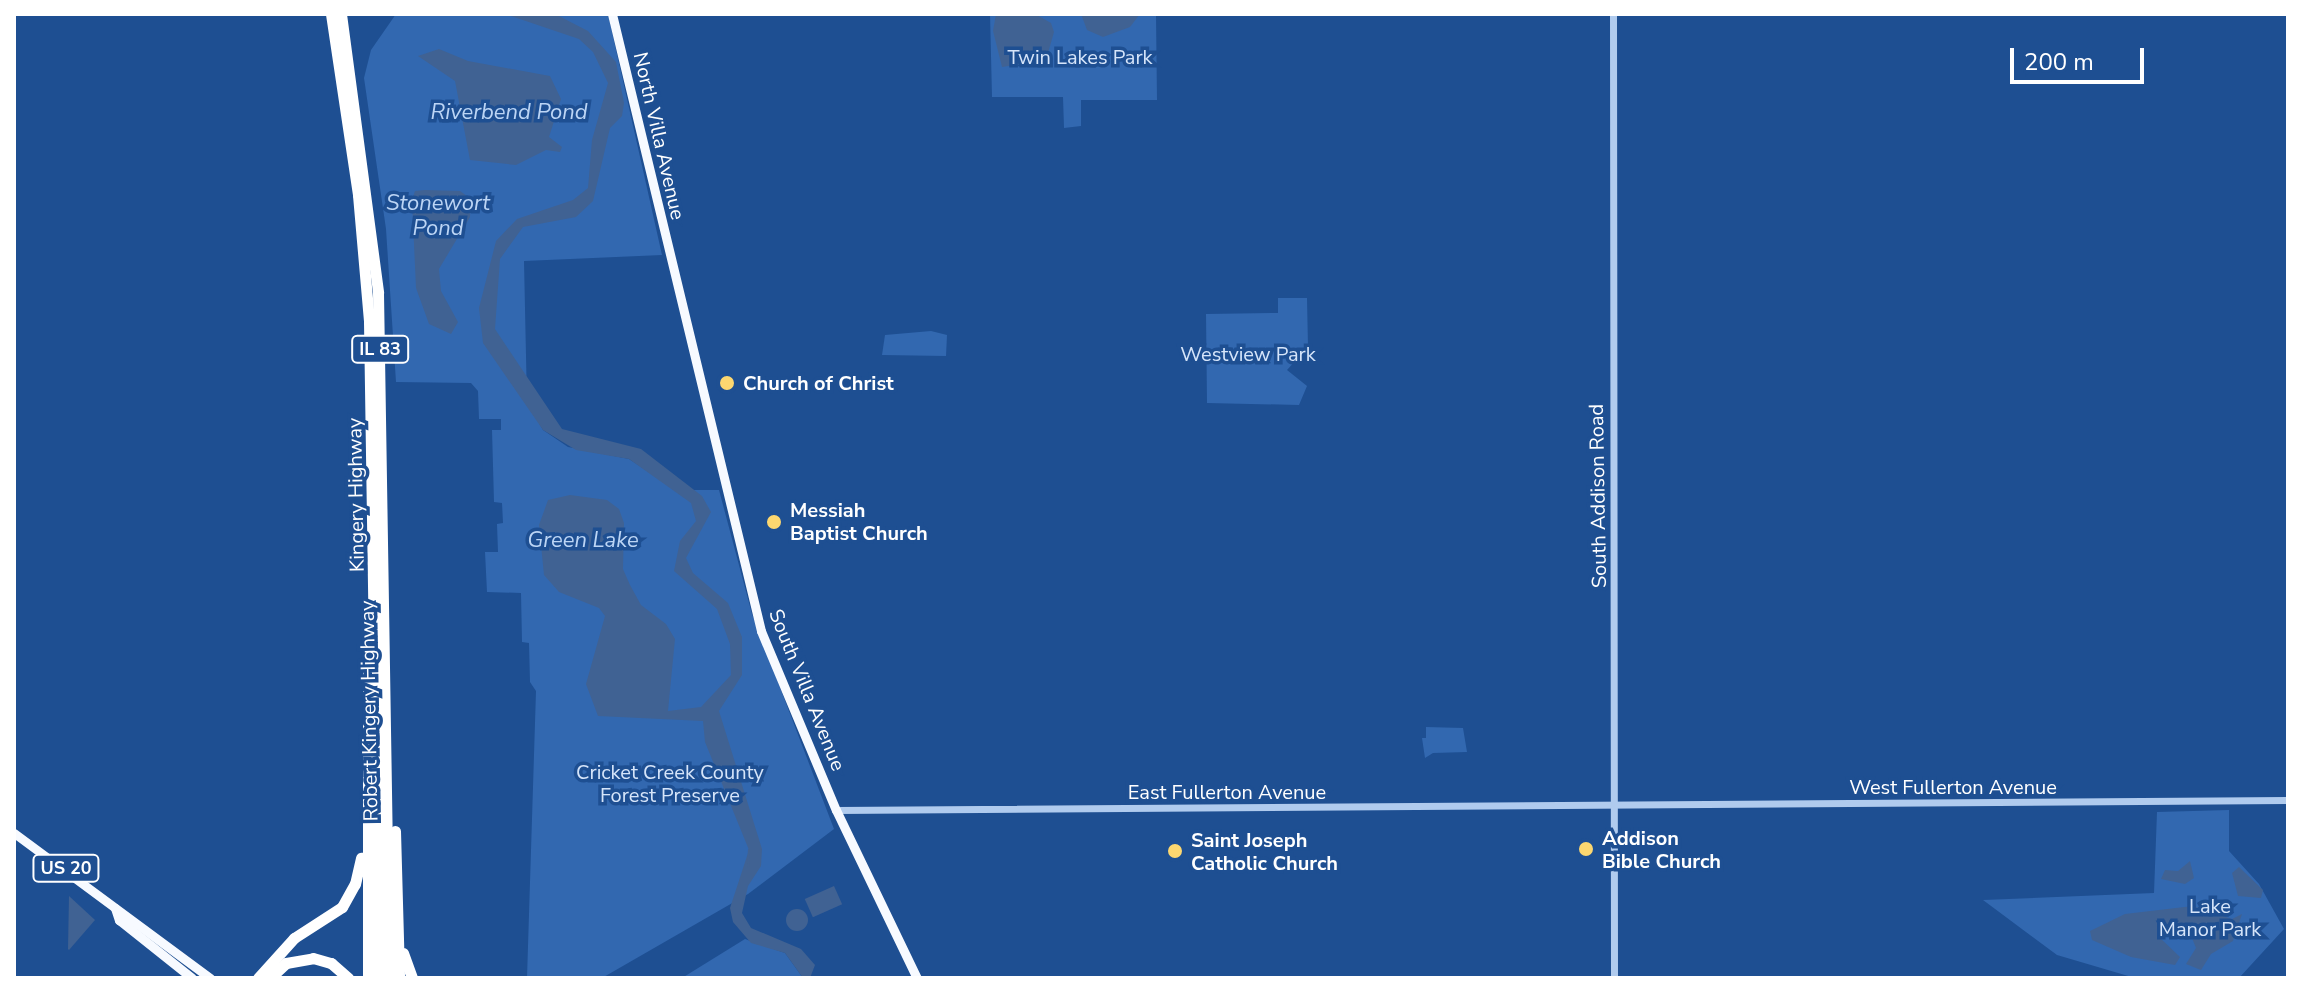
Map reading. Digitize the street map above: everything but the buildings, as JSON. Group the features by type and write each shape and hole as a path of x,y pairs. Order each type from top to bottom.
{"highway":[{"name":"Kingery Highway","path":"331,14 365,260 374,555 379,978"},
{"name":"Robert Kingery Highway","path":"342,18 378,293 387,639 389,978"},
{"path":"258,978 281,949 349,896 360,867 374,555"},
{"path":"387,639 402,948 412,978"},
{"path":"366,774 368,978"},
{"path":"396,843 399,978"},
{"path":"270,978 286,963 313,958 331,963 348,978"}],"main road":[{"name":"North Villa Avenue","path":"612,14 670,267"},
{"name":"South Villa Avenue","path":"670,267 761,631 836,810 917,978"},
{"name":"US 20","path":"14,833 210,978"},
{"name":"US 20","path":"115,908 119,920 192,978"}],"street":[{"name":"South Addison Road","path":"1613,14 1618,806 1614,978"},
{"name":"West Fullerton Avenue","path":"1618,806 2288,800"},
{"name":"East Fullerton Avenue","path":"836,810 1618,806"}],"green space":[{"name":"Cricket Creek County Forest Preserve","path":"396,14 608,14 662,255 524,261 527,403 543,430 568,447 629,459 676,490 719,490 752,614 834,829 748,894 602,978 527,978 536,691 530,682 529,643 522,642 521,593 487,592 485,552 498,552 497,524 503,523 502,503 494,502 492,430 501,430 501,419 479,419 478,391 471,383 396,382 386,229 364,78 371,50"},
{"name":"Twin Lakes Park","path":"990,14 1156,14 1157,100 1081,100 1081,126 1064,128 1063,97 992,97"},
{"name":"Westview Park","path":"1278,298 1307,298 1308,347 1287,370 1307,386 1299,405 1207,403 1206,314 1278,313"},
{"path":"931,331 947,335 946,356 882,355 885,335"},
{"path":"1426,727 1463,728 1467,752 1433,753 1425,758 1422,738 1426,738"},
{"name":"Lake Manor Park","path":"2229,810 2229,851 2259,884 2284,929 2239,978 2135,978 2057,955 1983,900 2154,893 2157,812"},
{"path":"745,939 785,953 803,978 682,978"}],"water":[{"name":"Green Lake","path":"505,14 555,14 588,31 616,62 624,103 622,116 610,128 593,201 576,217 523,227 500,259 495,329 562,429 641,449 702,496 711,512 686,558 693,573 728,603 742,637 742,675 719,711 762,849 761,866 748,886 742,913 751,928 801,949 815,965 810,978 803,978 785,953 751,943 733,922 730,908 749,850 705,742 703,721 598,716 586,684 605,616 599,608 559,592 544,575 539,525 548,500 570,495 607,500 619,509 624,523 623,569 630,585 641,605 666,624 675,639 668,711 701,707 731,675 730,644 717,609 674,571 680,541 696,521 691,503 629,459 576,450 543,430 483,343 479,308 496,241 517,219 573,200 588,188 592,140 608,83 593,52 579,39"},
{"path":"996,14 1035,14 1051,23 1054,32 1046,60 1002,67 993,31"},
{"path":"1081,14 1140,14 1130,27 1103,37 1087,30"},
{"name":"Riverbend Pond","path":"439,49 468,61 550,76 561,99 549,137 562,147 560,152 546,150 516,165 470,160 455,81 418,56"},
{"name":"Stonewort Pond","path":"415,191 460,191 471,199 470,217 439,269 441,291 458,322 451,334 429,324 416,288 412,200"},
{"path":"2190,861 2194,878 2185,884 2161,879 2165,870 2178,871"},
{"path":"2239,867 2263,890 2261,898 2238,896 2232,873"},
{"path":"834,886 842,904 813,917 805,899"},
{"path":"69,896 95,920 69,950 68,949"},
{"path":"2193,906 2232,919 2242,914 2233,941 2211,954 2201,970 2186,964 2196,948 2192,938 2158,936 2180,957 2175,965 2131,957 2092,940 2090,931 2125,914"},
{"path":"797,909 805,912 808,920 805,928 797,931 789,928 786,920 789,912"}],"waterway":[{"path":"748,867 749,850"}],"place":[{"name":"Church of Christ","path":"727,383"},
{"name":"Messiah Baptist Church","path":"774,522"},
{"name":"Addison Bible Church","path":"1586,849"},
{"name":"Saint Joseph Catholic Church","path":"1175,851"}]}
